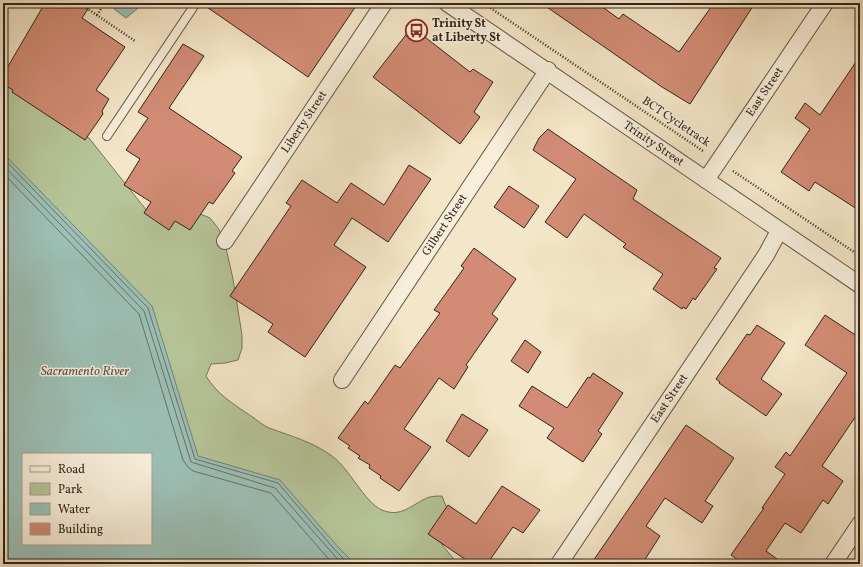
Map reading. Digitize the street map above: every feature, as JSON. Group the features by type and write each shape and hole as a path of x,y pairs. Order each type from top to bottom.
{"street":[{"name":"Liberty Street","path":"226,241 384,3"},
{"name":"Trinity Street","path":"448,3 860,285"},
{"name":"East Street","path":"706,180 825,3"},
{"name":"Gilbert Street","path":"342,380 548,70"},
{"name":"East Street","path":"558,564 766,255 779,231"},
{"path":"833,564 860,524"}],"lane":[{"path":"107,136 196,3"}],"path":[{"path":"79,3 135,41"},
{"path":"97,15 105,3"},
{"name":"BCT Cycletrack","path":"483,3 860,256"}],"green space":[{"path":"3,68 32,104 89,138 147,211 198,213 210,218 218,228 224,239 233,279 242,335 242,348 238,360 211,364 206,376 215,388 232,403 269,428 310,443 332,456 345,469 369,500 382,510 389,512 400,512 429,497 442,496 447,509 438,534 443,546 458,564 339,564 200,471 3,160"}],"water":[{"path":"116,3 138,3 137,9 126,18 114,9"},
{"name":"Sacramento River","path":"3,153 152,306 198,456 280,480 338,547 355,564 3,564"}],"building":[{"path":"45,3 92,3 82,18 125,47 96,90 109,99 102,111 103,114 85,140 12,92 13,90 3,84 3,75"},
{"path":"201,3 358,3 308,77"},
{"path":"541,3 597,3 619,19 623,14 679,52 714,3 755,3 690,104 662,87"},
{"path":"412,27 470,72 473,69 493,82 474,112 480,117 460,144 373,77"},
{"path":"183,44 204,56 169,108 242,157 232,171 235,173 213,204 209,202 190,230 175,221 169,230 144,213 151,202 124,185 140,159 126,150 148,118 138,112"},
{"path":"860,56 860,211 815,182 809,191 781,172 810,129 795,118 805,103 820,115"},
{"path":"548,129 637,190 633,199 721,258 714,268 717,269 695,300 693,298 686,309 683,307 682,309 653,289 663,274 623,247 626,244 584,214 567,238 545,222 576,179 533,150 539,138"},
{"path":"409,165 431,179 388,242 352,218 334,245 366,267 305,357 268,332 273,324 230,296 291,206 286,203 302,180 337,203 351,183 384,205"},
{"path":"509,186 539,206 524,228 494,207"},
{"path":"474,248 516,279 492,314 498,319 466,365 468,367 454,389 439,378 404,429 431,447 399,491 380,478 381,476 369,468 370,465 358,458 360,456 348,448 350,446 338,438 365,401 368,404 395,365 400,368 440,313 434,310 464,268 461,266"},
{"path":"825,315 860,338 860,410 822,466 843,481 828,504 823,500 801,533 785,523 766,551 784,564 744,564 731,555 764,508 762,508 785,474 775,467 786,452 790,456 847,373 805,345"},
{"path":"757,325 785,343 761,379 782,394 766,416 719,383 720,382 716,379 747,334 750,335"},
{"path":"525,340 541,352 528,373 511,361"},
{"path":"593,373 623,393 598,431 602,434 583,462 547,438 554,428 519,406 532,386 567,408 588,377 590,378"},
{"path":"462,414 488,430 469,457 446,441"},
{"path":"686,425 734,458 705,501 713,506 702,523 665,498 646,526 660,536 642,564 591,564"},
{"path":"502,486 540,510 523,533 513,527 487,564 472,564 428,534 448,505 476,524"}],"place":[{"name":"Trinity St at Liberty St","path":"416,31"}]}
